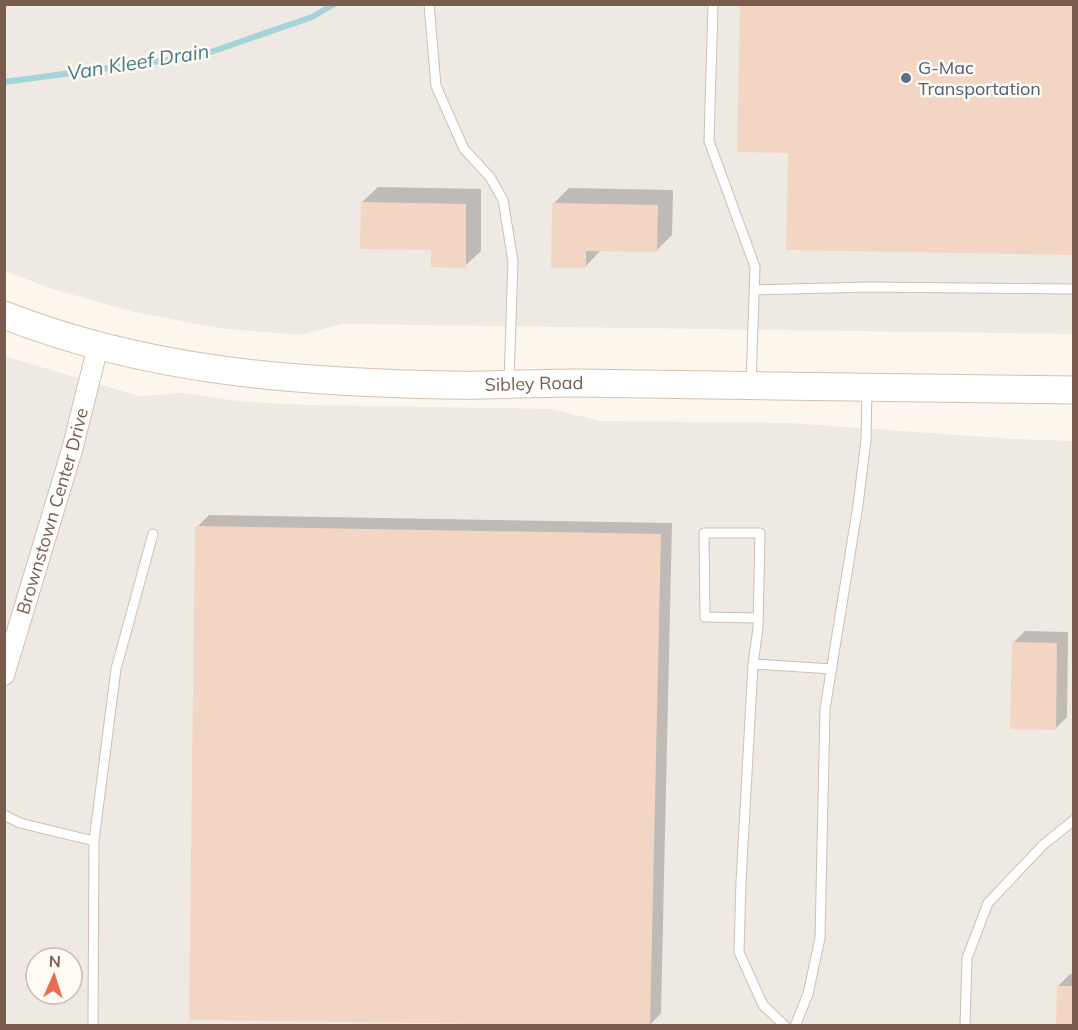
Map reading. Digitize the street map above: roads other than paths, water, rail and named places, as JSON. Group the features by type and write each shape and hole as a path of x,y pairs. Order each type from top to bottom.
{"main road":[{"name":"Sibley Road","path":"4,315 36,328 98,346 171,363 339,381 448,385 1074,390"}],"street":[{"name":"Brownstown Center Drive","path":"4,675 72,450 98,346"}],"lane":[{"path":"429,4 436,86 464,149 490,177 503,201 513,261 508,384"},
{"path":"713,4 709,141 755,267 751,386"},
{"path":"754,290 868,287 1074,289"},
{"path":"795,1026 808,994 820,938 825,710 858,505 866,440 867,388"},
{"path":"758,618 705,617 704,533 760,534 758,618 753,664 739,952 762,1005 785,1026"},
{"path":"93,1026 94,841 116,669 153,534"},
{"path":"753,664 831,669"},
{"path":"4,815 20,823 94,841"},
{"path":"965,1026 967,958 988,903 1043,845 1074,820"}],"waterway":[{"name":"Van Kleef Drain","path":"4,82 199,56 312,17 334,4"}],"place":[{"name":"G-Mac Transportation","path":"906,78"}]}
